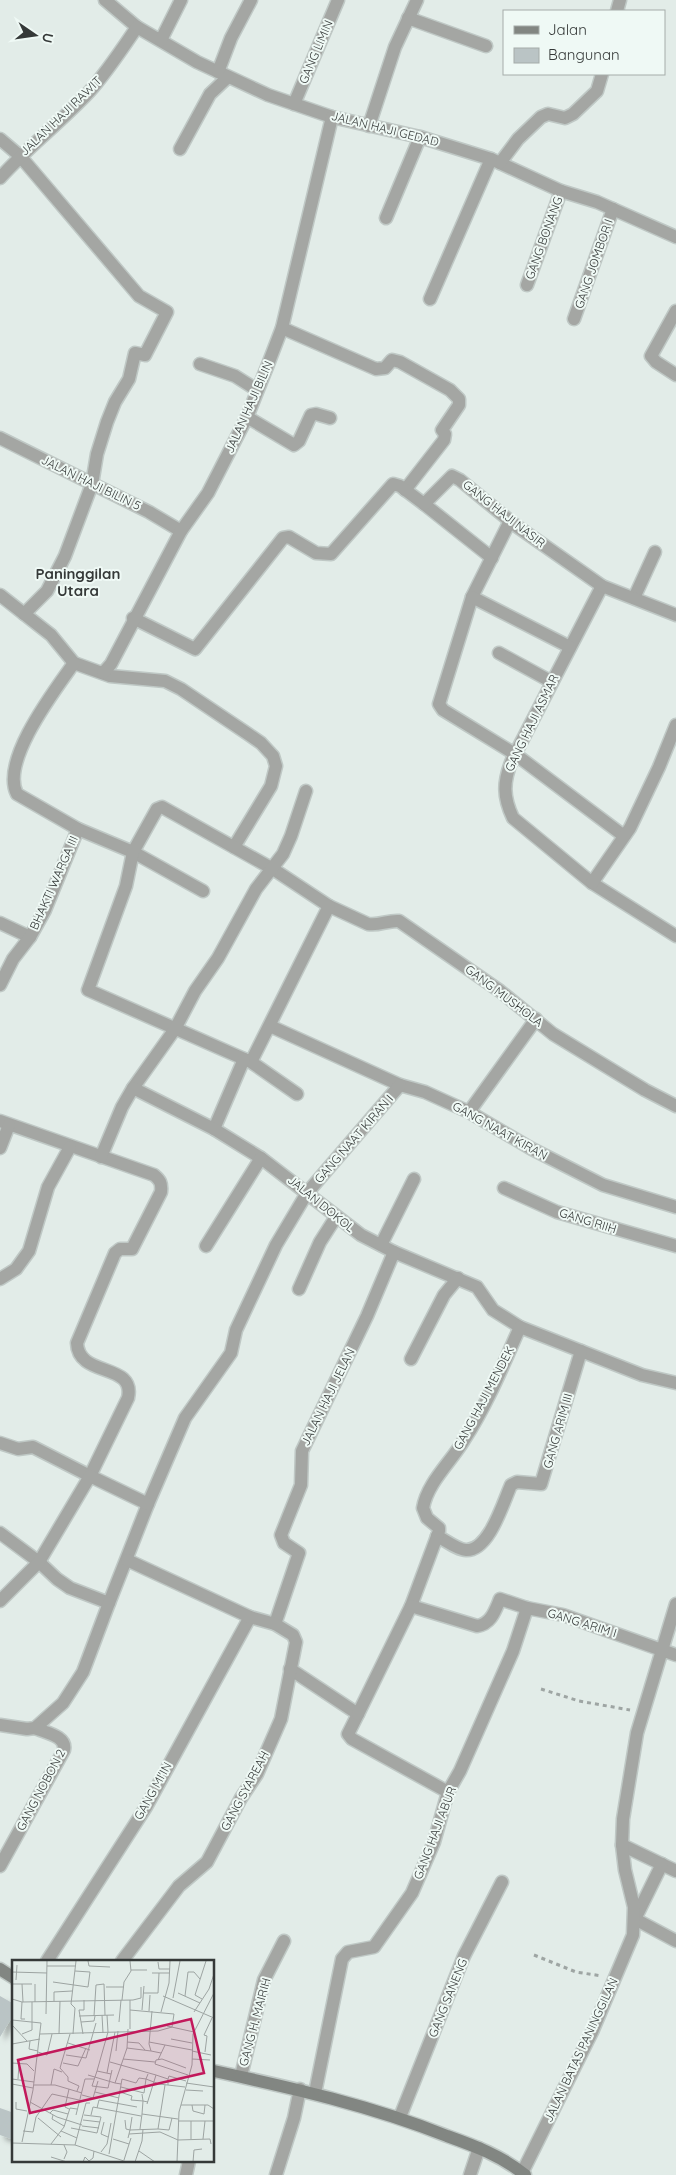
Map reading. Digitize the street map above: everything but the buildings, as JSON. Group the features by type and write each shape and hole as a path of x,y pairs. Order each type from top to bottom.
{"main road":[{"path":"0,1968 12,1977"},
{"path":"215,2071 300,2089 400,2117 479,2148 500,2158 523,2174"}],"street":[{"name":"JALAN HAJI GEDAD","path":"106,0 137,27 223,75 268,95 332,117 420,137 496,161 561,191 613,209 676,237"},
{"path":"161,40 181,0"},
{"path":"180,149 210,94 223,75 231,38 251,0"},
{"name":"GANG LIMIN","path":"294,104 338,0"},
{"path":"369,126 395,47 417,0"},
{"path":"408,18 486,46"},
{"name":"JALAN HAJI RAWIT","path":"0,178 20,156 88,93 137,27"},
{"path":"430,299 496,161 542,117 548,114 565,118 573,114 597,92 602,75"},
{"name":"JALAN HAJI BILIN","path":"103,673 111,664 133,618 181,531 208,494 247,417 282,328 332,117"},
{"path":"386,218 420,137"},
{"path":"0,139 20,156 140,296 167,312 145,355 135,353 129,379 115,402 107,422 97,454 92,484 65,556 47,591 24,614"},
{"name":"GANG BONANG","path":"527,285 561,191"},
{"name":"GANG JOMBOR I","path":"574,319 613,209"},
{"path":"676,311 651,356 656,362 676,374"},
{"path":"282,328 376,369 386,368 392,360 400,362 450,390 459,399 459,405 442,430 445,434 444,440 405,490"},
{"path":"200,364 235,376 257,390"},
{"path":"247,417 294,445 299,441 312,415 316,414 330,418"},
{"name":"JALAN HAJI BILIN 5","path":"0,438 149,512 181,531"},
{"name":"GANG HAJI NASIR","path":"424,504 449,477 454,476 510,521 602,586 676,615"},
{"path":"133,618 194,649 283,538 289,536 316,553 331,554 393,484 397,484 424,504 492,558"},
{"path":"510,521 472,597 439,704 443,710 516,754 624,836"},
{"path":"634,598 656,552"},
{"name":"GANG HAJI ASMAR","path":"602,586 506,775 504,788 506,804 512,818 592,883 676,936"},
{"path":"0,595 51,635 74,662 91,671 116,678 165,681 181,689 261,743 273,756 276,766 272,786 234,847"},
{"path":"472,597 570,646"},
{"path":"499,653 552,682"},
{"path":"74,662 37,714 15,764 12,776 13,786 18,794 78,829 134,852 204,892"},
{"path":"592,883 624,836 659,767 676,725"},
{"path":"101,1157 122,1107 133,1088 175,1029 195,990 218,958 256,889 273,869 291,836 306,791"},
{"name":"GANG MUSHOLA","path":"134,852 157,809 162,807 273,869 329,906 374,926 399,921 500,991 561,1039 623,1077 676,1106"},
{"name":"BHAKTI WARGA III","path":"0,985 13,959 30,938 45,910 78,829"},
{"path":"134,852 126,886 88,990 247,1061 297,1094"},
{"path":"214,1129 247,1061 270,1026 329,906"},
{"path":"0,923 30,938"},
{"path":"469,1112 536,1019"},
{"name":"GANG NAAT KIRAN","path":"270,1026 400,1086 425,1092 469,1112 532,1149 603,1185 676,1207"},
{"name":"GANG NAAT KIRAN I","path":"35,1728 63,1703 83,1672 148,1504 185,1418 231,1352 236,1330 276,1245 307,1193 400,1086"},
{"name":"JALAN DOKOL","path":"133,1088 214,1129 261,1158 361,1235 394,1252 477,1287 493,1310 520,1327 642,1375 676,1383"},
{"path":"0,1148 4,1123 154,1175 160,1180 162,1186 161,1192 132,1249 120,1249 115,1253 77,1343 77,1350 84,1360 127,1381 130,1388 128,1398 90,1476 40,1562 0,1600"},
{"path":"0,1279 16,1269 29,1251 48,1187 70,1147"},
{"path":"206,1246 261,1158"},
{"path":"381,1245 414,1179"},
{"name":"GANG RIIH","path":"504,1188 557,1212 676,1246"},
{"path":"299,1289 317,1249 336,1217"},
{"name":"JALAN HAJI JELAN","path":"275,1624 299,1553 284,1543 282,1535 301,1485 302,1451 368,1316 394,1252"},
{"path":"411,1359 444,1295 458,1278"},
{"name":"GANG HAJI MENDEK","path":"437,1536 439,1528 427,1518 422,1508 427,1493 465,1440 495,1383 520,1327"},
{"name":"GANG ARIM III","path":"437,1536 465,1550 479,1548 486,1539 511,1485 516,1482 541,1484 581,1351"},
{"path":"0,1443 18,1449 33,1448 148,1504"},
{"path":"0,1533 40,1562 57,1580 70,1588 109,1603"},
{"path":"437,1536 411,1606 348,1734 352,1739 448,1792"},
{"name":"GANG SYAREAH","path":"123,1960 179,1886 207,1862 241,1798 257,1774 281,1719 295,1638 275,1624 250,1616 127,1560"},
{"name":"GANG ARIM I","path":"411,1606 477,1626 487,1623 494,1614 500,1599 527,1608 563,1615 676,1655"},
{"name":"JALAN BATAS PANINGGILAN","path":"523,2174 592,2032 633,1935 634,1907 624,1870 622,1845 623,1819 633,1749 676,1604"},
{"name":"GANG HAJI ABUR","path":"316,2094 342,1959 348,1952 374,1947 412,1893 434,1842 448,1792 460,1771 512,1651 527,1608"},
{"name":"GANG MI'IN","path":"48,1960 146,1807 250,1616"},
{"path":"290,1669 358,1714"},
{"path":"0,1725 27,1729 35,1728"},
{"name":"GANG NOBON 2","path":"0,1866 64,1750 65,1745 62,1739 35,1728"},
{"path":"622,1845 676,1871"},
{"path":"662,1864 635,1919 676,1941"},
{"name":"GANG SANENG","path":"400,2117 464,1956 502,1882"},
{"name":"GANG H. MAIRIH","path":"240,2076 264,1980 284,1942"},
{"path":"276,2175 294,2118 300,2089"},
{"path":"470,2175 479,2148"},
{"path":"186,2175 189,2162"}],"path":[{"path":"541,1689 579,1701 643,1713"},
{"path":"534,1955 576,1972 615,1978"}],"district":[{"name":"Paninggilan Utara","path":"78,582"}]}
